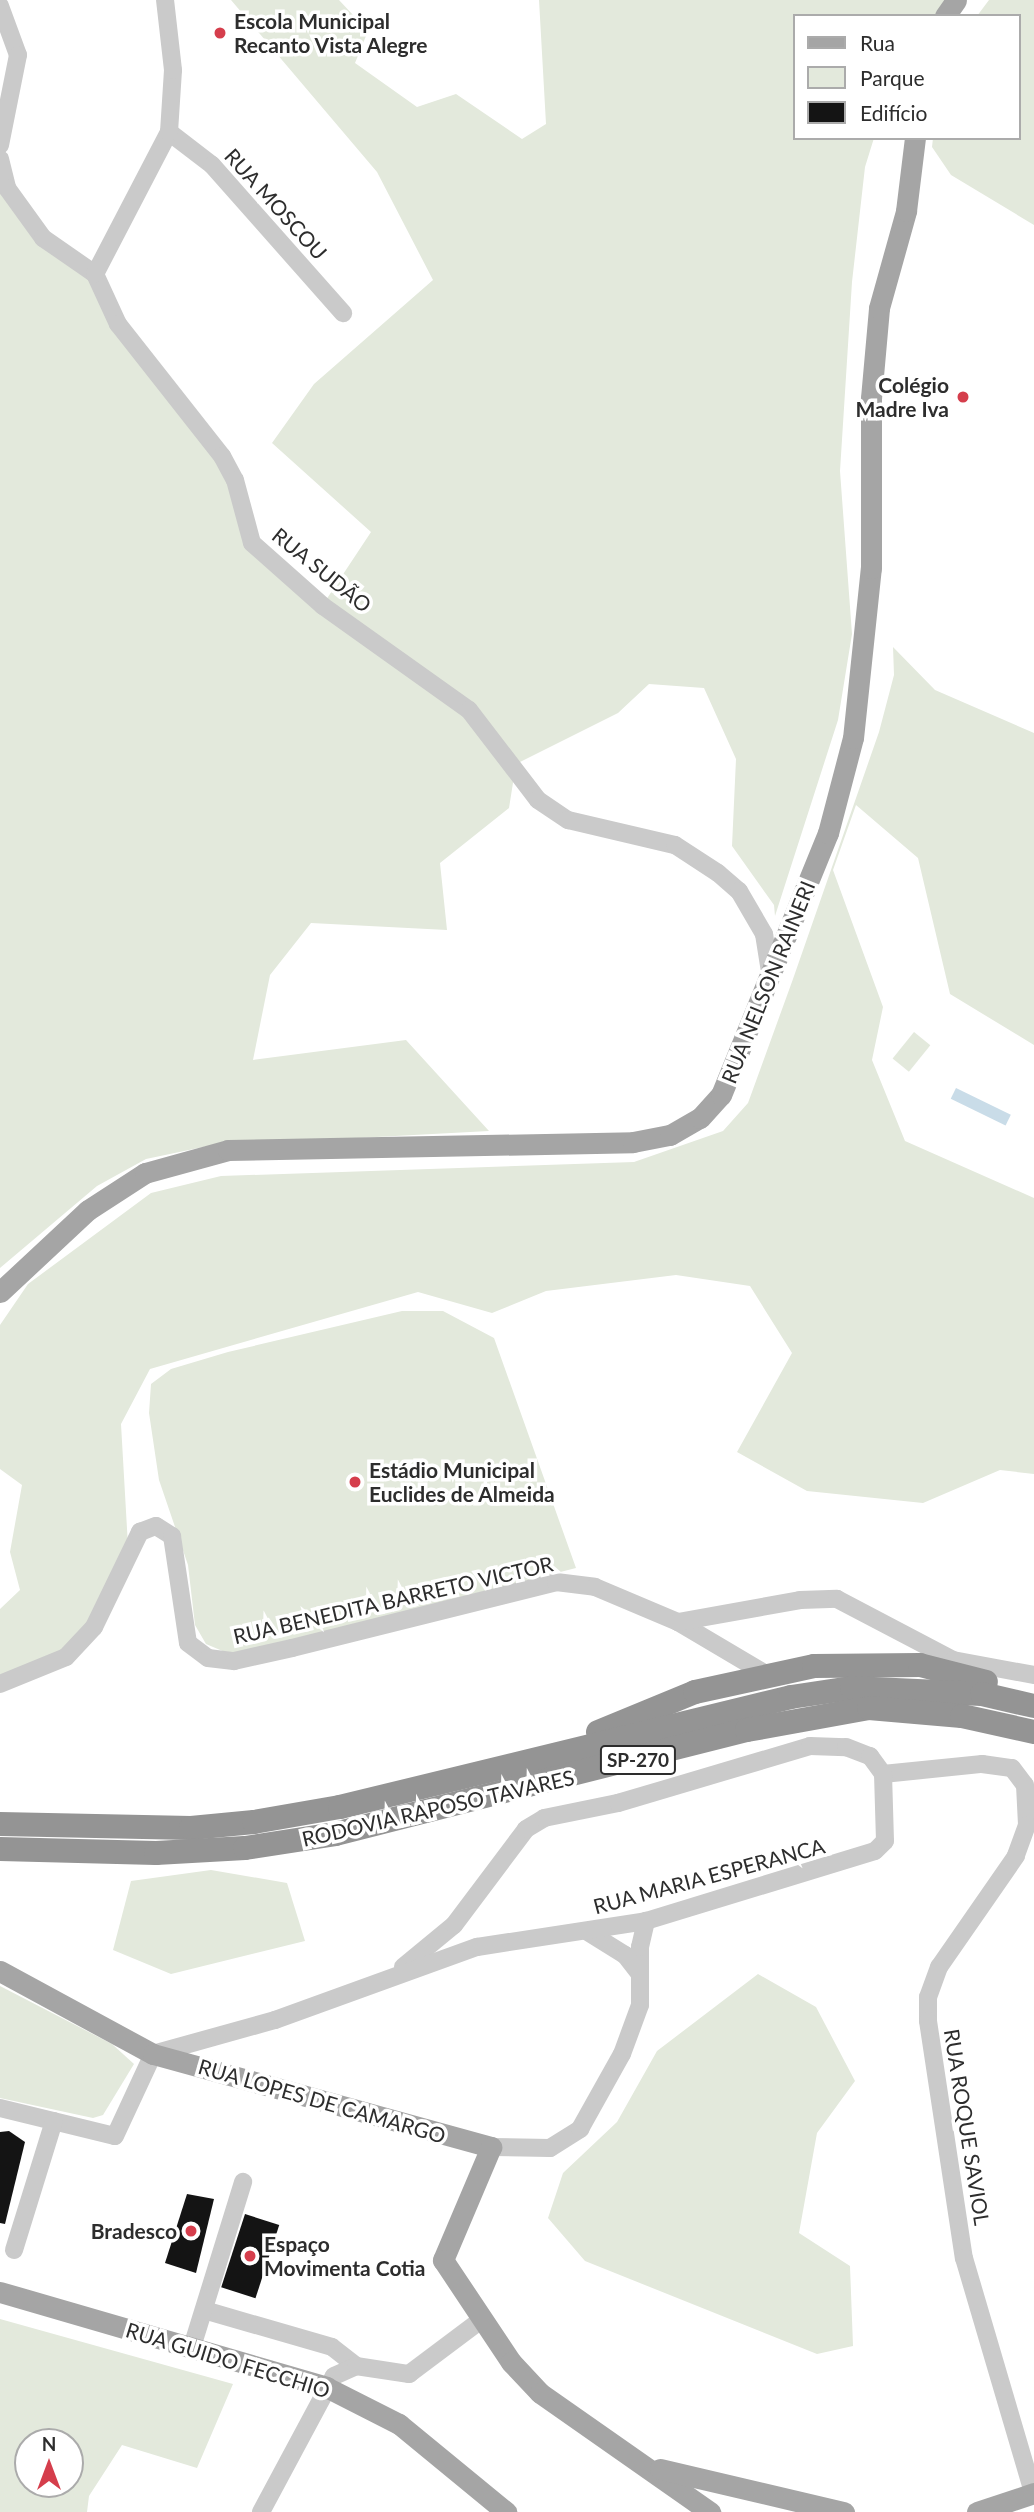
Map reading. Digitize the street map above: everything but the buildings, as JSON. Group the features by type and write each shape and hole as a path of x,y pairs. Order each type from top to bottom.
{"highway":[{"path":"537,1760 695,1692 766,1674 864,1662 920,1665 1034,1694"},
{"name":"RODOVIA RAPOSO TAVARES","path":"0,1824 191,1828 254,1822 537,1760 732,1711 852,1688 982,1694 1034,1706"},
{"name":"RODOVIA RAPOSO TAVARES","path":"0,1849 156,1853 245,1848 335,1834 747,1730 869,1708 962,1716 1034,1732"}],"main road":[{"name":"RUA NELSON RAINERI","path":"0,1292 88,1210 145,1173 228,1150 633,1142 670,1135 700,1118 721,1096 772,981 828,833 853,738 872,568 870,398 879,308 906,211 915,140"},
{"name":"RUA LOPES DE CAMARGO","path":"0,1971 153,2054 491,2147"},
{"path":"491,2147 443,2260 481,2320 540,2393 654,2468 710,2512"},
{"name":"RUA GUIDO FECCHIO","path":"0,2292 326,2387 399,2424 498,2510"},
{"path":"654,2468 844,2512"},
{"path":"977,2512 1002,2504 1034,2499"},
{"path":"776,2512 806,2504"}],"street":[{"path":"0,159 7,188 43,238 94,274 169,132 173,58 165,0"},
{"path":"0,6 18,55 0,145"},
{"name":"RUA MOSCOU","path":"169,132 212,165 343,313"},
{"name":"RUA SUDÃO","path":"94,274 118,324 222,456 235,480 253,543 323,606 469,710 538,800 568,820 675,845 718,873 739,891 764,934 772,981"},
{"name":"RUA BENEDITA BARRETO VICTOR","path":"0,1684 66,1657 94,1627 140,1532 156,1526 172,1536 188,1643 208,1658 234,1661 280,1651 556,1582 595,1587 678,1622"},
{"path":"678,1622 800,1600 837,1600 953,1660 1034,1675"},
{"path":"678,1622 766,1674"},
{"path":"0,2108 115,2136 153,2054 275,2020 394,1974 454,1925 526,1829 544,1818 618,1803 810,1745 846,1747 870,1756 883,1774"},
{"name":"RUA ROQUE SAVIOL","path":"883,1774 982,1764 1012,1768 1025,1785 1027,1825 1016,1856 939,1967 928,1997 928,2021 964,2258 1034,2499"},
{"name":"RUA MARIA ESPERANCA","path":"394,1974 477,1947 646,1921 875,1851 885,1841 883,1774"},
{"path":"491,2147 550,2148 580,2129 622,2054 640,2005 640,1974 646,1921"},
{"path":"588,1932 625,1955 640,1974"},
{"path":"14,2250 54,2121"},
{"path":"192,2347 243,2182"},
{"path":"204,2310 332,2347 356,2366 409,2374 481,2320"},
{"path":"261,2512 326,2387 356,2366"}],"green space":[{"path":"231,0 339,0 368,31 355,63 417,107 456,94 522,139 546,124 539,0 956,0 946,14 792,14 792,140 873,140 865,167 852,282 840,471 852,634 838,720 775,916 774,905 732,846 736,759 704,688 649,684 618,713 516,764 509,808 440,863 447,930 311,923 270,975 253,1060 406,1040 489,1131 208,1146 146,1159 97,1186 0,1268 0,159 43,238 95,274 118,324 222,456 252,543 326,600 371,532 272,443 314,384 433,280 377,172"},
{"path":"989,0 1034,0 1034,225 951,175 932,147 933,140 1020,140 1020,14 978,14"},
{"path":"893,647 935,690 1034,733 1034,1045 950,994 918,858 856,805 833,870 883,1007 872,1060 905,1141 1034,1198 1034,1474 1000,1470 923,1503 807,1491 737,1452 792,1353 750,1286 676,1275 546,1291 492,1313 418,1292 150,1369 121,1424 128,1546 92,1625 64,1655 0,1681 0,1609 20,1590 10,1552 22,1485 0,1469 0,1325 28,1284 151,1193 221,1176 634,1162 723,1131 748,1103 793,979 879,732 894,675"},
{"path":"914,1032 930,1045 909,1072 893,1058"},
{"name":"Estádio Municipal Euclides de Almeida","path":"402,1311 443,1311 494,1338 576,1568 232,1655 206,1644 195,1625 188,1565 159,1480 149,1413 151,1384 171,1369 228,1352"},
{"path":"211,1870 287,1883 305,1941 171,1974 113,1950 131,1881"},
{"path":"758,1974 816,2007 855,2081 817,2133 799,2233 850,2266 853,2346 817,2354 585,2261 548,2218 563,2173 617,2122 657,2051"},
{"path":"0,1986 112,2044 134,2064 103,2115 93,2118 0,2098"},
{"path":"0,2319 233,2384 197,2468 122,2445 89,2496 87,2512 0,2512"}],"water":[{"path":"956,1088 1011,1115 1006,1126 951,1099"}],"place":[{"name":"Escola Municipal Recanto Vista Alegre","path":"220,33"},
{"name":"Colégio Madre Iva","path":"963,397"},
{"name":"Estádio Municipal Euclides de Almeida","path":"355,1482"},
{"name":"Bradesco","path":"191,2231"},
{"name":"Espaço Movimenta Cotia","path":"250,2256"}]}
